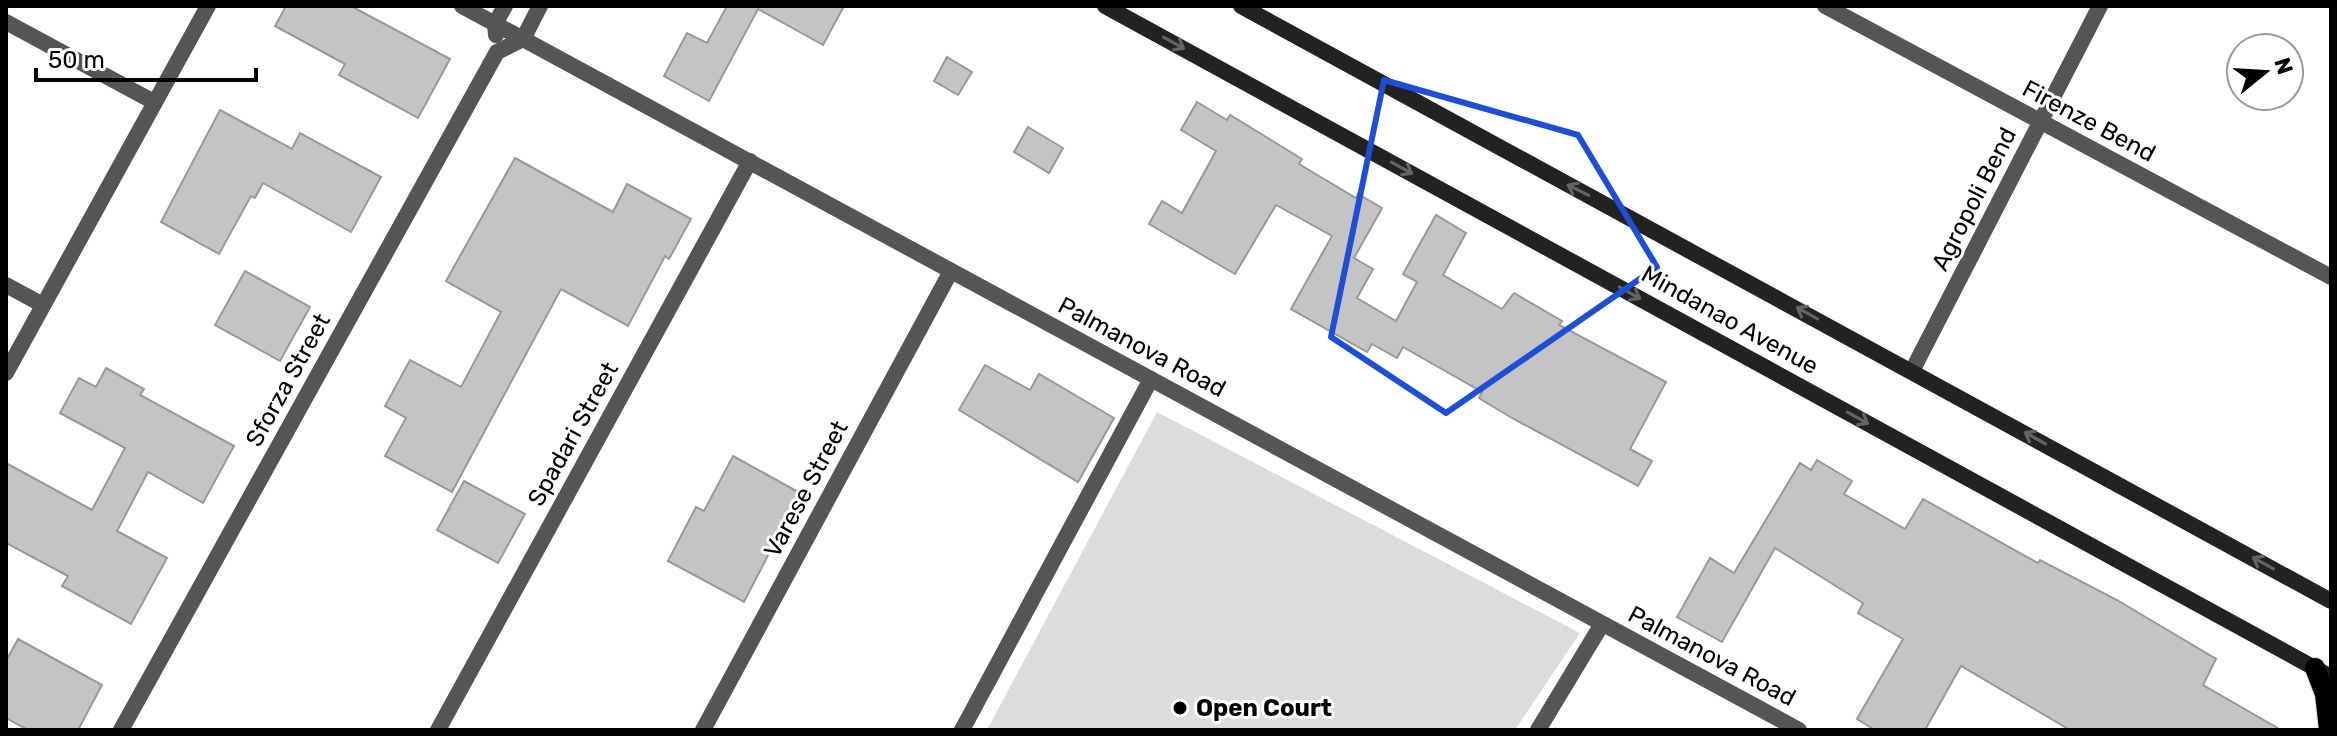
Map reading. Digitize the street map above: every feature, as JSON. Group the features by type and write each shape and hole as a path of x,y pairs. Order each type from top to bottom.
{"main road":[{"name":"Mindanao Avenue","path":"1105,6 2323,672"},
{"name":"Mindanao Avenue","path":"1241,6 1260,10 2331,601"},
{"path":"2323,672 2329,730"}],"street":[{"path":"6,373 208,6"},
{"name":"Palmanova Road","path":"462,6 1799,730"},
{"path":"505,6 495,24 497,52 523,39 540,6"},
{"name":"Firenze Bend","path":"1825,6 2331,277"},
{"name":"Agropoli Bend","path":"1912,371 2100,6"},
{"path":"6,22 154,102"},
{"name":"Sforza Street","path":"121,730 497,52"},
{"name":"Spadari Street","path":"438,730 750,161"},
{"name":"Varese Street","path":"703,730 951,271"},
{"path":"6,285 43,305"},
{"path":"962,730 1151,379"},
{"path":"1538,730 1602,624"}],"highlighted area":[{"path":"1384,80 1578,135 1657,267 1446,413 1331,337"}],"shaded area":[{"path":"1157,412 1580,633 1515,730 987,730"}],"building":[{"path":"286,6 351,6 450,59 418,118 339,75 345,64 275,26"},
{"path":"727,6 844,6 823,45 758,9 709,101 664,76 687,33 707,43"},
{"path":"947,57 972,72 958,95 934,81"},
{"path":"1197,102 1227,120 1230,115 1302,159 1299,164 1356,198 1358,194 1382,208 1354,258 1373,269 1357,298 1396,321 1417,282 1403,274 1436,215 1466,233 1443,275 1502,309 1514,293 1562,321 1559,325 1666,382 1630,449 1652,461 1638,486 1512,418 1479,398 1482,392 1403,347 1397,358 1372,344 1367,352 1291,309 1332,236 1276,205 1235,274 1149,224 1162,201 1182,213 1216,151 1181,130"},
{"path":"220,110 292,149 300,133 381,177 351,232 263,183 255,198 251,196 219,254 161,222"},
{"path":"1028,127 1063,148 1049,173 1014,152"},
{"path":"515,158 613,212 627,184 691,219 669,259 665,256 628,326 561,289 452,492 385,456 406,418 385,406 410,360 461,387 501,312 446,281"},
{"path":"245,271 310,307 280,361 215,325"},
{"path":"985,365 1030,390 1039,374 1114,418 1078,482 959,410"},
{"path":"106,368 144,389 140,395 234,446 203,503 148,472 117,531 167,558 131,624 62,586 68,576 6,543 6,463 92,510 125,448 60,413 79,378 96,387"},
{"path":"733,456 800,493 744,602 668,561 696,507 704,511"},
{"path":"1817,460 1852,481 1844,494 1905,529 1923,499 2038,563 2040,560 2117,600 2216,659 2203,685 2281,730 2070,730 1961,666 1925,730 1875,730 1857,719 1903,639 1858,613 1863,603 1775,548 1722,642 1677,617 1710,558 1734,573 1800,463 1811,470"},
{"path":"464,481 525,514 498,563 437,530"},
{"path":"18,639 102,685 78,730 28,730 6,718 6,661"}],"place":[{"name":"Open Court","path":"1180,708"}]}
